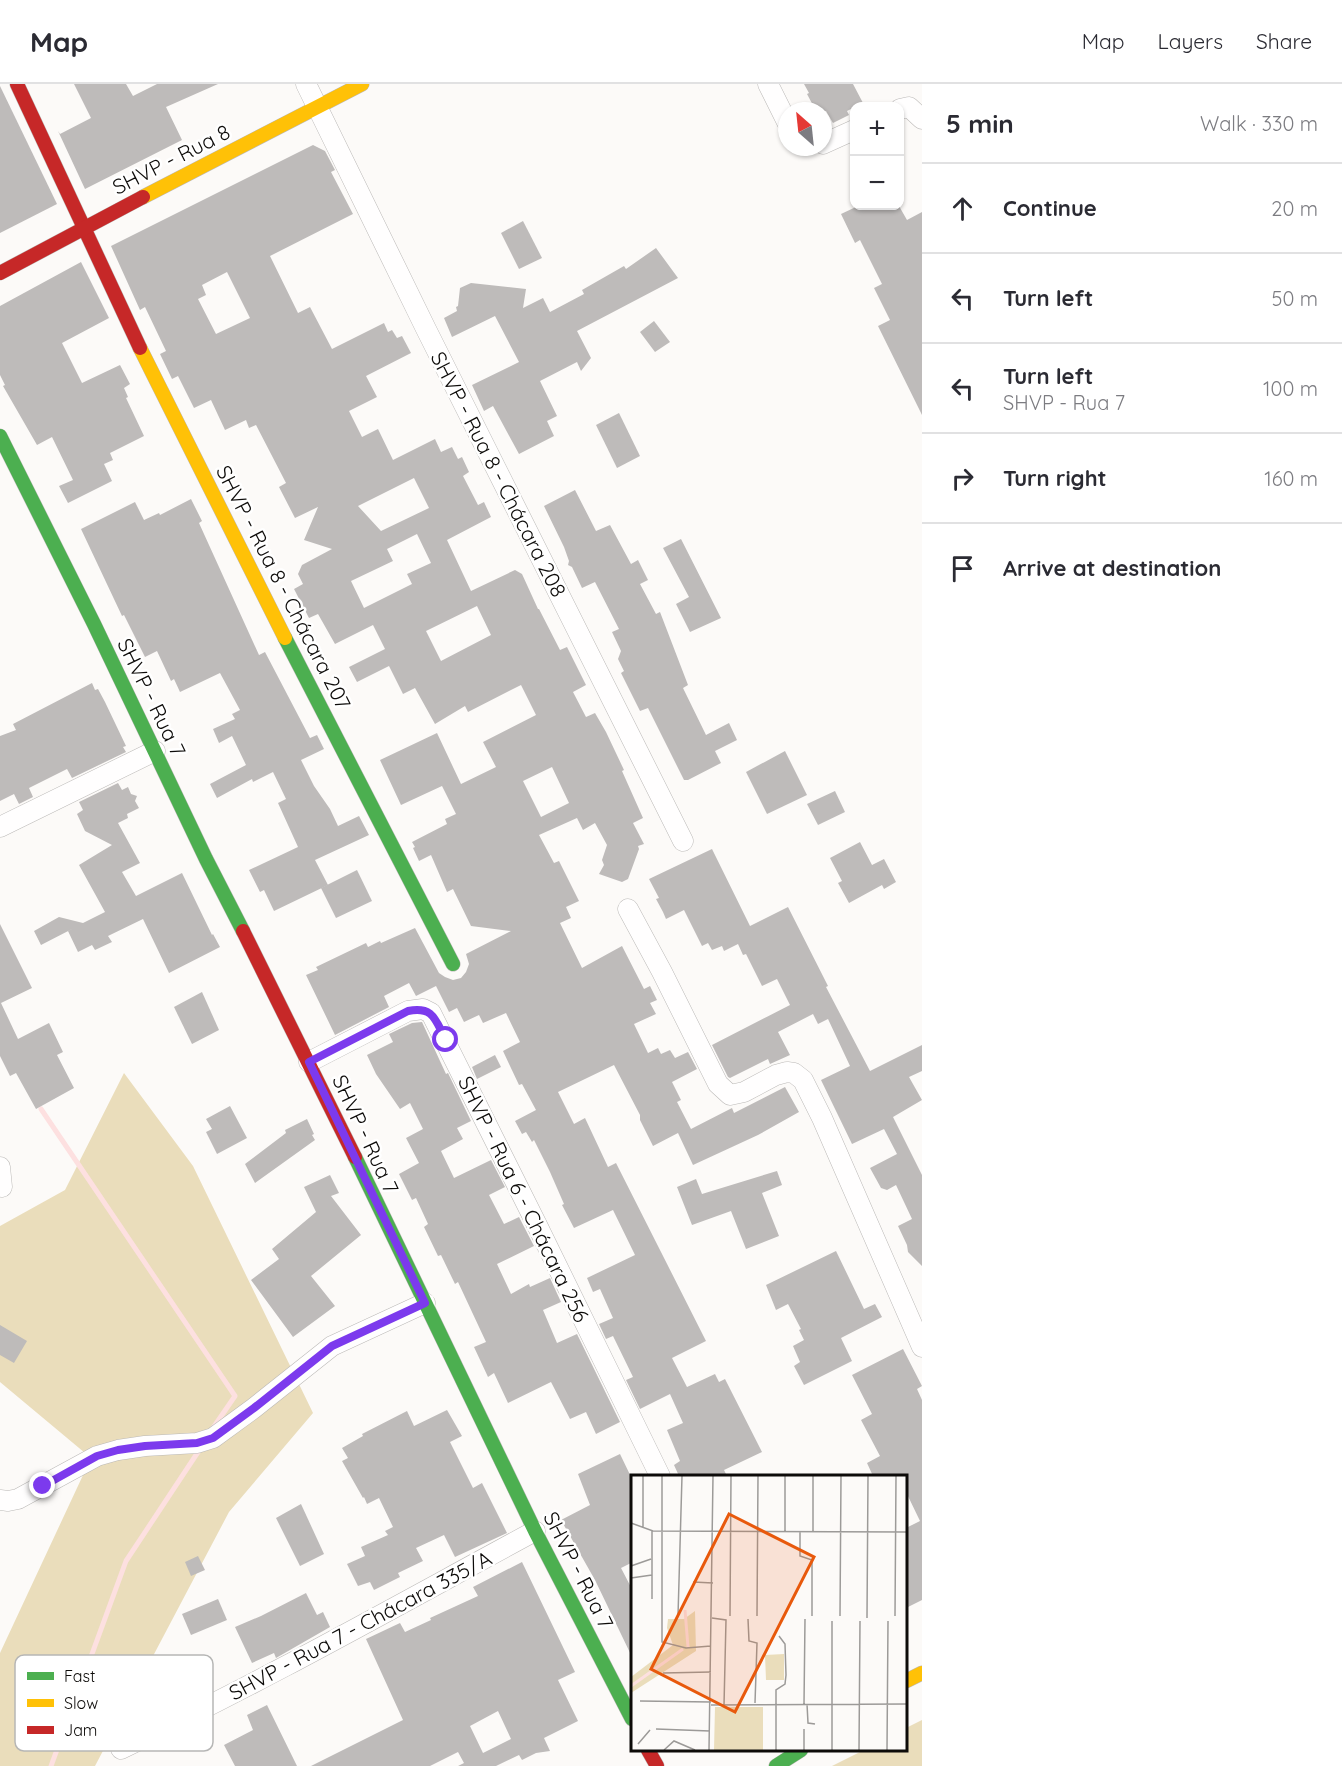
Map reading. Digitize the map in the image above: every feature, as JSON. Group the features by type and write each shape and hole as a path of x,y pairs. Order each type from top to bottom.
{"street":[{"name":"SHVP - Rua 8 - Chácara 207","path":"17,84 164,399 453,964"},
{"name":"SHVP - Rua 8 - Chácara 208","path":"306,84 426,329 683,841"},
{"name":"SHVP - Rua 8","path":"0,273 362,84"},
{"path":"768,84 778,104"},
{"path":"904,108 909,107 922,119"},
{"path":"832,140 850,132"},
{"name":"SHVP - Rua 7","path":"0,436 231,910 309,1062 535,1531 631,1715"},
{"path":"0,827 155,751"},
{"path":"628,909 718,1084 725,1093 730,1095 744,1092 776,1075 787,1072 794,1073 803,1080 922,1347"},
{"name":"SHVP - Rua 6 - Chácara 256","path":"309,1062 408,1011 423,1009 431,1013 533,1215 660,1475"},
{"path":"0,1167 2,1187"},
{"path":"0,1500 18,1499 97,1456 118,1450 197,1443 213,1438 332,1346 425,1303"},
{"name":"SHVP - Rua 7 - Chácara 335/A","path":"213,1703 535,1531"},
{"path":"907,1680 922,1673"},
{"path":"649,1751 657,1766"},
{"path":"776,1766 796,1751"}],"shaded area":[{"path":"124,1073 193,1166 313,1413 229,1512 154,1655 15,1655 15,1751 103,1751 95,1766 0,1766 0,1653 91,1458 0,1382 0,1226 65,1190"},
{"path":"922,1720 922,1766 832,1766 862,1751 907,1751 907,1728"}],"building":[{"path":"74,84 126,84 133,96 157,84 218,84 166,107 182,140 85,189 58,131 60,134 91,118"},
{"path":"804,84 853,84 862,102 850,102 850,110 847,111 849,115 833,123 832,102 811,102 807,94 809,93"},
{"path":"0,86 57,204 0,233"},
{"path":"313,145 325,151 335,170 331,172 353,214 270,256 298,313 310,307 332,349 384,323 388,332 392,330 397,338 402,336 411,353 366,376 377,397 349,411 362,437 378,429 393,460 435,439 441,452 452,447 458,459 462,457 469,472 463,476 478,505 484,502 491,517 447,540 471,591 515,570 522,574 560,650 567,647 586,685 573,692 586,717 595,713 606,732 643,818 633,823 644,844 638,846 639,849 628,879 622,882 599,874 604,865 602,860 607,845 595,823 583,830 577,818 539,835 554,863 559,861 579,901 566,907 571,918 560,923 582,968 622,946 644,989 650,986 657,1000 650,1003 656,1014 634,1024 648,1053 658,1048 661,1054 670,1050 675,1058 688,1052 697,1069 672,1082 681,1100 677,1102 691,1129 732,1108 734,1113 785,1087 799,1112 758,1135 693,1165 678,1133 653,1146 614,1065 558,1092 574,1124 585,1118 608,1167 616,1163 706,1341 672,1358 687,1387 715,1374 719,1382 725,1379 762,1452 724,1470 726,1475 679,1475 674,1465 680,1461 667,1430 683,1423 670,1394 640,1409 626,1380 633,1377 613,1336 606,1339 599,1324 613,1318 600,1289 593,1292 587,1278 635,1255 613,1210 574,1228 534,1140 532,1142 526,1132 522,1134 515,1121 536,1110 522,1084 519,1085 503,1051 520,1042 506,1013 483,1023 479,1015 464,1022 457,1008 449,1012 436,986 416,996 409,983 384,996 389,1007 335,1035 306,975 318,970 316,967 366,943 368,947 415,928 439,973 453,980 461,978 466,972 469,964 466,954 511,931 471,926 453,889 447,892 431,855 419,861 412,842 447,824 445,819 456,814 442,786 401,805 380,760 437,733 461,784 496,767 483,742 536,715 521,685 468,712 465,706 435,724 415,688 403,694 389,666 357,682 349,667 385,649 373,625 335,644 318,614 309,618 294,589 303,584 298,574 302,565 332,549 304,540 318,507 295,518 279,487 286,483 256,425 249,428 246,420 225,430 211,400 194,408 178,376 172,379 160,354 166,351 145,307 140,310 111,246","holes":["227,272 250,318 216,334 198,299 206,295 202,285","414,478 429,508 381,531 358,506","417,534 431,563 407,574 412,584 364,608 351,581 393,561 387,549","477,606 491,635 441,661 426,631","552,767 569,803 541,817 523,781"]},
{"path":"850,210 901,210 907,220 922,212 922,415 878,326 890,320 874,288 882,284 860,240 855,243 841,214"},
{"path":"523,221 542,258 519,269 501,233"},
{"path":"656,248 678,278 577,331 591,358 581,371 577,362 540,381 557,416 547,421 554,436 519,454 493,406 484,411 472,385 519,362 495,316 452,337 444,318 457,311 460,288 471,283 526,289 523,308 543,298 550,312 584,294 582,290 624,266 626,269"},
{"path":"81,262 109,318 62,343 82,383 120,365 130,384 124,388 128,397 126,398 144,436 110,453 113,460 104,464 112,481 68,503 59,486 73,480 52,437 37,445 3,386 5,385 0,375 0,306"},
{"path":"654,321 670,342 655,352 640,332"},
{"path":"619,413 640,456 617,468 596,425"},
{"path":"575,490 596,531 610,525 631,564 638,560 648,580 640,584 656,614 660,612 688,685 683,688 706,735 729,723 737,740 715,751 721,763 688,780 684,780 648,708 640,711 621,673 624,671 618,659 621,651 612,632 619,629 595,582 582,588 572,567 568,565 569,561 564,547 544,506"},
{"path":"191,499 202,521 199,523 259,655 265,652 310,738 317,735 324,749 301,760 314,786 330,809 338,826 359,816 369,835 315,860 328,885 274,911 264,890 260,892 249,870 298,847 278,803 286,799 273,772 253,782 252,779 217,798 210,784 246,765 232,736 219,743 213,729 235,719 232,714 240,710 220,673 180,692 174,679 171,681 157,651 145,657 124,615 122,616 81,529 135,502 144,520 159,513 160,515"},
{"path":"681,539 721,618 690,632 676,604 689,597 663,548"},
{"path":"92,683 105,702 126,746 123,747 126,752 72,778 67,769 29,788 33,797 19,804 14,794 0,801 0,736 16,730 13,724"},
{"path":"785,751 807,795 767,814 746,772"},
{"path":"118,783 122,790 128,787 131,794 137,796 135,801 139,808 127,814 128,818 118,823 140,863 122,872 136,896 182,873 220,947 169,973 143,919 108,936 112,942 95,950 92,945 78,952 68,931 41,945 34,931 59,917 83,923 105,912 79,865 112,845 85,831 77,814 83,810 79,802"},
{"path":"835,791 845,812 818,825 807,804"},
{"path":"860,842 872,865 884,859 896,882 884,889 882,885 849,903 838,883 842,881 830,858"},
{"path":"712,849 750,926 788,907 870,1071 922,1045 922,1071 909,1077 922,1100 893,1117 922,1175 922,1266 908,1252 898,1226 912,1219 896,1185 887,1190 881,1188 870,1168 897,1154 884,1129 852,1144 821,1080 850,1066 828,1019 818,1024 813,1014 778,1032 790,1055 770,1064 768,1059 728,1077 712,1045 790,1005 777,979 762,986 746,954 743,955 738,944 724,951 722,946 712,950 708,943 702,946 684,910 666,919 656,899 659,898 649,879"},
{"path":"357,870 372,901 336,918 321,888"},
{"path":"0,924 32,988 1,1003 18,1039 49,1023 63,1052 57,1055 74,1088 36,1109 16,1073 10,1076 0,1056"},
{"path":"202,992 219,1030 192,1044 174,1007"},
{"path":"422,1022 471,1121 457,1128 463,1139 441,1151 454,1178 491,1160 505,1187 489,1195 504,1224 519,1217 534,1246 497,1264 511,1294 529,1284 530,1287 550,1278 561,1302 543,1310 557,1343 577,1334 620,1422 596,1434 586,1412 570,1419 551,1382 508,1403 494,1373 488,1377 474,1347 486,1342 458,1282 455,1284 441,1255 438,1256 424,1227 428,1224 416,1198 412,1200 399,1174 419,1163 406,1138 423,1129 410,1103 400,1109 376,1074 367,1055 393,1042 389,1034 412,1023"},
{"path":"495,1055 501,1067 477,1079 472,1067"},
{"path":"230,1106 247,1138 217,1154 206,1132 212,1129 206,1119"},
{"path":"307,1119 315,1140 255,1183 245,1164 286,1133 285,1130"},
{"path":"777,1171 782,1185 762,1193 779,1236 746,1249 731,1211 692,1225 677,1187 696,1179 702,1194"},
{"path":"330,1175 339,1193 331,1196 361,1235 311,1276 335,1306 293,1337 251,1280 279,1259 272,1249 316,1212 304,1187"},
{"path":"836,1251 864,1309 875,1304 882,1317 841,1338 852,1361 804,1385 794,1366 800,1362 793,1346 804,1340 799,1330 801,1329 788,1304 776,1310 766,1285"},
{"path":"0,1325 27,1341 14,1363 0,1355"},
{"path":"903,1349 922,1386 917,1389 922,1400 922,1600 907,1608 907,1528 920,1521 907,1494 907,1475 873,1475 867,1463 880,1456 861,1420 872,1414 852,1375"},
{"path":"447,1410 462,1436 450,1442 473,1488 482,1483 507,1533 455,1557 444,1535 416,1548 423,1561 398,1573 400,1577 374,1590 370,1582 358,1586 347,1564 365,1556 361,1547 388,1535 385,1531 393,1527 379,1498 367,1504 363,1498 342,1461 348,1458 342,1448 363,1436 362,1434 407,1411 414,1426"},
{"path":"620,1454 631,1477 631,1563 621,1568 631,1587 631,1655 595,1580 561,1520 590,1505 578,1474"},
{"path":"301,1504 324,1554 300,1566 276,1518"},
{"path":"198,1556 205,1570 191,1576 185,1562"},
{"path":"522,1562 575,1672 558,1680 578,1721 544,1738 550,1751 536,1753 522,1760 519,1755 496,1766 458,1766 464,1763 458,1752 430,1766 311,1766 403,1720 366,1639 400,1623 405,1632 431,1620 430,1618 478,1596 473,1587","holes":["498,1711 511,1739 483,1753 470,1726"]},
{"path":"306,1593 317,1615 323,1612 330,1627 276,1658 274,1653 252,1663 235,1627"},
{"path":"218,1599 227,1620 191,1635 182,1614"},
{"path":"267,1705 297,1766 235,1766 224,1745 253,1730 247,1715"}],"waterway":[{"path":"41,1109 235,1396 213,1428"},
{"path":"92,1655 126,1561 200,1449"},
{"path":"51,1766 56,1751"}],"traffic: fast":[{"path":"0,436 243,931"},
{"path":"285,638 453,964"},
{"path":"355,1157 535,1531 631,1717"},
{"path":"776,1766 799,1751"}],"traffic: slow":[{"path":"143,197 362,84"},
{"path":"140,348 285,638"},
{"path":"907,1680 922,1673"}],"traffic: jam":[{"path":"17,84 140,348"},
{"path":"0,273 143,197"},
{"path":"243,931 355,1157"},
{"path":"649,1751 657,1766"}],"route":[{"path":"43,1486 97,1456 118,1450 197,1443 213,1438 332,1346 425,1303 309,1062 408,1011 418,1009 431,1013 446,1040"}]}
